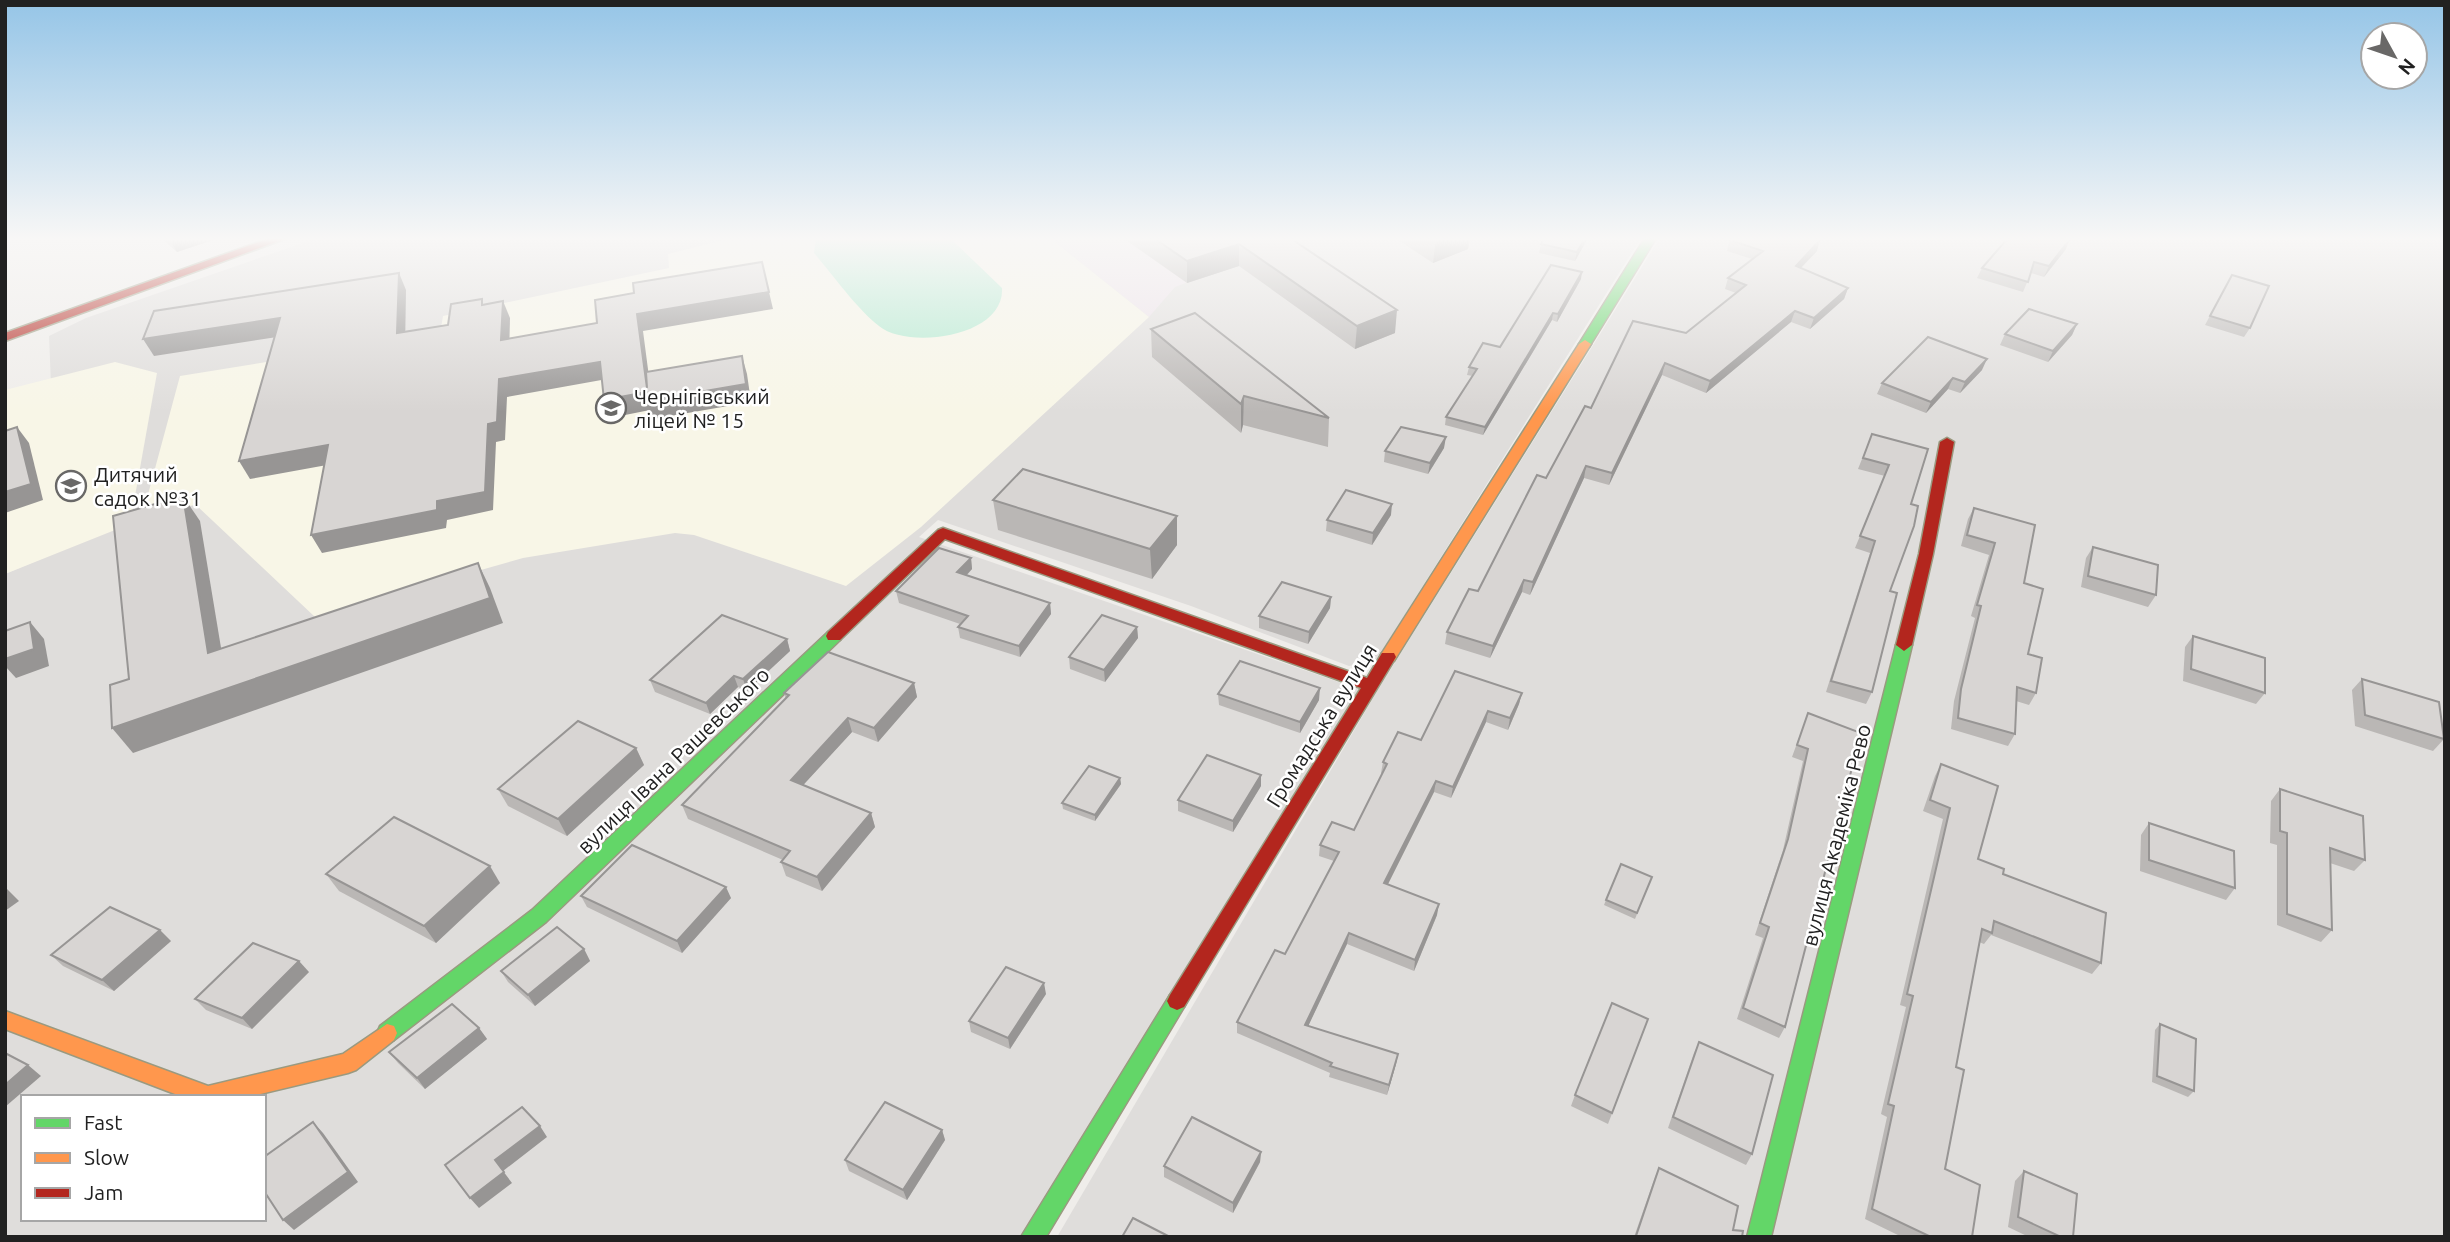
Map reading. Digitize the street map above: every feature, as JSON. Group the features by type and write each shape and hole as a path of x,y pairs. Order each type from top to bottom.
{"street":[{"path":"5,337 121,296"},
{"name":"Громадська вулиця","path":"1033,1237 1370,685 1615,296"},
{"name":"вулиця Академіка Рево","path":"1759,1237 1926,554 1947,442"},
{"name":"вулиця Івана Рашевського","path":"212,1095 348,1063 539,916 943,533 1370,685"},
{"name":"вулиця Івана Рашевського","path":"5,1020 205,1095"}],"shaded area":[{"path":"150,296 1605,296 1377,659 1349,666 1191,606 938,520 919,537 1359,689 1023,1237 5,1237 5,574 58,552 49,336 86,318"},
{"name":"Чернігівський ліцей № 15","path":"537,296 1123,296 1149,317 921,527 846,586 694,535 675,533 523,558 315,617 196,505 143,513 180,376 440,334 443,316"},
{"path":"1123,296 1167,296 1149,317"},
{"path":"1624,296 2445,296 2445,1237 1057,1237 1379,688"},
{"name":"Дитячий садок №31","path":"115,362 157,373 130,524 5,574 5,390"}],"green space":[{"path":"849,296 1001,296 999,305 988,318 972,328 931,337 893,333 879,326"}],"building":[{"path":"251,296 398,296 397,333 448,325 451,304 482,299 482,305 503,301 501,340 597,323 595,300 618,296 745,296 637,314 647,388 646,372 742,356 746,384 647,401 647,392 604,400 600,362 499,379 497,422 488,424 485,492 437,501 437,510 311,535 328,445 239,461 280,318 143,339 154,311"},
{"path":"1314,296 1376,296 1397,310 1357,326"},
{"path":"1532,296 1568,296 1558,314 1553,313 1485,427 1446,417 1477,369 1469,367 1483,343 1500,347"},
{"path":"1732,296 1839,296 1814,318 1795,311 1710,381 1665,363 1612,473 1586,466 1533,582 1524,580 1493,646 1447,632 1469,589 1478,591 1537,475 1546,478 1585,406 1591,408 1633,321 1686,333"},
{"path":"2221,296 2264,296 2250,328 2210,316"},
{"path":"2029,309 2077,324 2053,351 2005,334"},
{"path":"1195,313 1329,418 1244,396 1241,404 1151,329"},
{"path":"1928,337 1987,359 1965,382 1953,378 1931,402 1882,383"},
{"path":"17,427 31,484 5,492 5,431"},
{"path":"1401,427 1446,437 1430,463 1385,451"},
{"path":"1872,434 1928,449 1911,504 1918,506 1914,526 1890,591 1897,593 1872,692 1831,681 1875,541 1860,536 1889,465 1863,458"},
{"path":"1023,469 1177,516 1150,549 993,500"},
{"path":"1346,490 1392,504 1373,533 1327,520"},
{"path":"183,496 208,653 478,563 490,598 112,728 110,685 129,679 113,516"},
{"path":"1974,508 2035,525 2024,583 2043,589 2028,654 2042,658 2036,693 2017,687 2015,734 1958,718 1961,689 1981,606 1977,605 1995,543 1967,535"},
{"path":"2093,547 2158,565 2156,595 2088,576"},
{"path":"939,548 971,558 957,572 1050,603 1019,646 958,627 968,616 896,591"},
{"path":"1282,582 1331,597 1309,632 1259,616"},
{"path":"722,615 787,639 743,679 734,676 706,703 650,680"},
{"path":"1102,615 1137,627 1104,670 1069,657"},
{"path":"30,622 34,649 5,659 5,631"},
{"path":"2193,636 2265,658 2265,693 2191,669"},
{"path":"828,652 914,683 874,728 848,718 791,780 871,813 817,877 781,862 790,851 682,805 789,695 784,693"},
{"path":"1240,661 1320,688 1300,722 1218,694"},
{"path":"1455,671 1522,693 1510,718 1488,711 1453,787 1436,781 1384,883 1439,904 1415,960 1349,933 1305,1025 1398,1054 1389,1085 1330,1066 1332,1063 1237,1022 1275,950 1285,954 1339,852 1320,845 1332,822 1354,830 1387,764 1383,762 1398,732 1421,740"},
{"path":"2362,679 2439,702 2444,739 2365,715"},
{"path":"1808,713 1861,733 1785,1027 1743,1008 1769,927 1760,923 1788,839 1808,749 1797,745"},
{"path":"578,721 636,748 558,819 498,789"},
{"path":"1207,755 1261,775 1233,821 1178,800"},
{"path":"1941,764 1998,786 1978,859 2004,869 2003,874 2106,913 2101,963 1994,921 1992,933 1982,929 1956,1067 1964,1070 1945,1169 1980,1185 1972,1237 1931,1237 1872,1209 1894,1106 1888,1104 1913,996 1907,994 1950,808 1930,800"},
{"path":"1089,766 1120,778 1095,815 1062,803"},
{"path":"2280,789 2363,816 2365,860 2330,848 2332,930 2287,914 2287,833 2280,831"},
{"path":"394,817 490,866 424,926 326,874"},
{"path":"2149,823 2234,851 2235,888 2149,860"},
{"path":"632,845 726,887 677,941 581,896"},
{"path":"1621,864 1652,877 1637,913 1606,900"},
{"path":"110,907 160,930 102,980 51,955"},
{"path":"557,927 584,949 528,995 501,971"},
{"path":"253,943 299,961 242,1018 195,999"},
{"path":"1006,967 1044,983 1008,1038 969,1021"},
{"path":"1612,1003 1648,1019 1612,1113 1575,1095"},
{"path":"452,1004 479,1028 417,1078 389,1052"},
{"path":"2160,1024 2196,1039 2194,1091 2157,1076"},
{"path":"1699,1042 1773,1075 1752,1154 1673,1117"},
{"path":"5,1053 28,1065 5,1085"},
{"path":"885,1102 942,1130 903,1190 845,1160"},
{"path":"522,1107 540,1126 495,1160 504,1172 470,1198 445,1165"},
{"path":"1192,1117 1261,1152 1233,1203 1164,1166"},
{"path":"313,1122 348,1172 283,1220 266,1194 266,1156"},
{"path":"1659,1168 1738,1206 1733,1230 1743,1231 1742,1237 1636,1236"},
{"path":"2024,1171 2077,1194 2073,1237 2061,1237 2018,1217"},
{"path":"1133,1218 1170,1237 1122,1237"}],"traffic: fast":[{"path":"1585,344 1615,296"},
{"path":"387,1033 539,916 834,636"},
{"path":"1759,1237 1904,645"},
{"path":"1033,1237 1177,1001"}],"traffic: slow":[{"path":"1388,657 1585,344"},
{"path":"5,1020 205,1095"},
{"path":"212,1095 348,1063 387,1033"}],"traffic: jam":[{"path":"5,337 120,296"},
{"path":"1904,645 1926,554 1947,442"},
{"path":"834,636 943,533 1370,685"},
{"path":"1177,1001 1388,657"}],"place":[{"name":"Чернігівський ліцей № 15","path":"611,408"},
{"name":"Дитячий садок №31","path":"71,486"}]}
